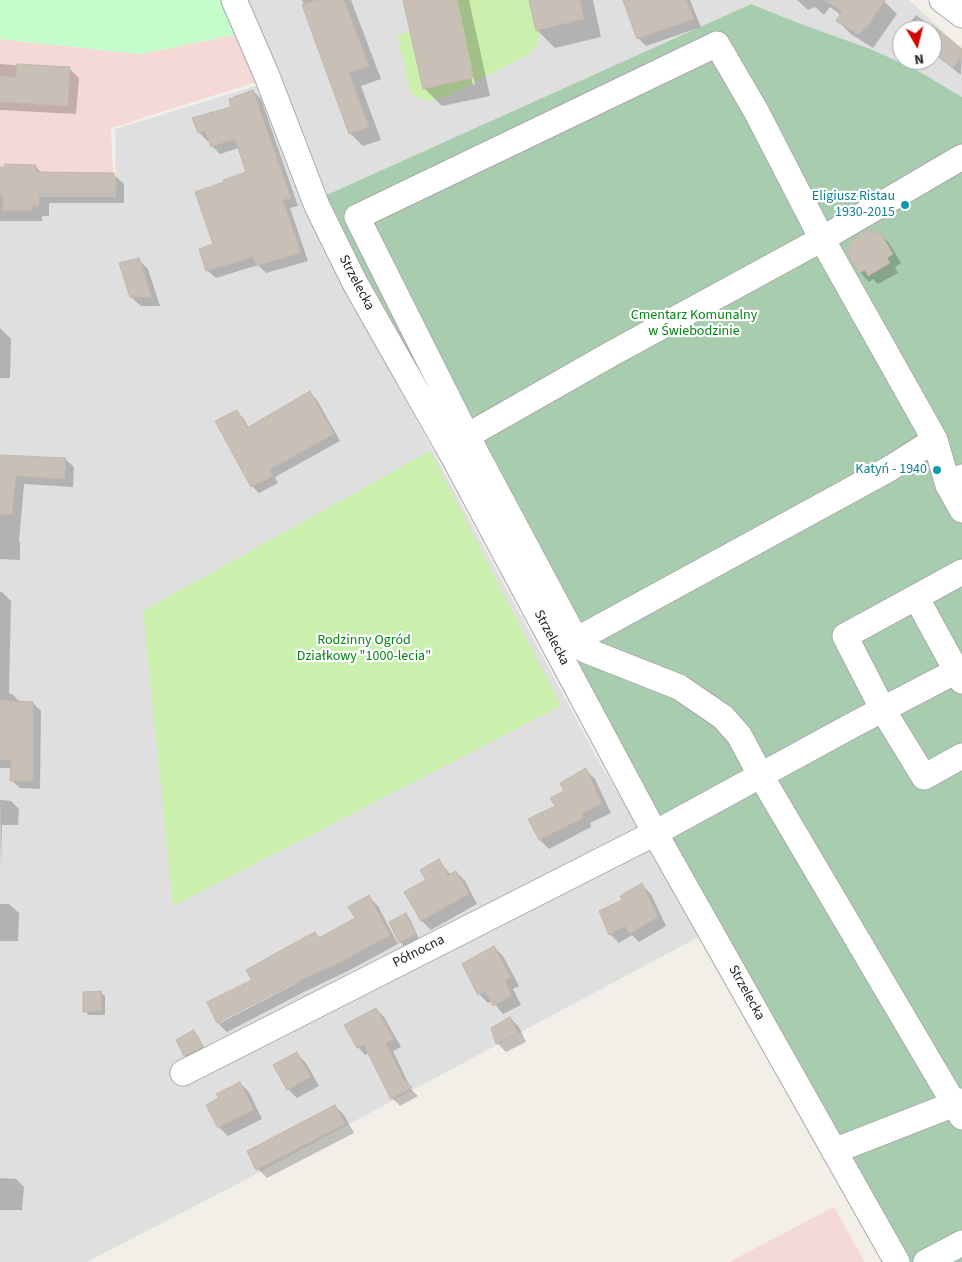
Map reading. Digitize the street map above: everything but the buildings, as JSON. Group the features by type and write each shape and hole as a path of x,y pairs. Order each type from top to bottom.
{"street":[{"name":"Strzelecka","path":"234,0 267,76 318,206 355,283 457,440 656,833 897,1262"},
{"path":"942,0 962,15"},
{"path":"834,1151 959,1107 761,776 739,735 723,717 679,687 585,650 576,640 457,440 357,217 718,44 756,111 822,239 935,440 955,481 962,510"},
{"path":"457,440 822,239 962,157"},
{"path":"576,640 889,469 935,440"},
{"path":"962,572 845,636 883,710 924,777 962,756"},
{"path":"916,597 960,673"},
{"name":"Północna","path":"183,1073 656,833 883,710 960,673"},
{"path":"926,1262 962,1243"}],"shaded area":[{"path":"239,0 909,0 931,20 892,20 892,59 751,4 322,197"},
{"path":"942,31 962,49 962,97 917,70 942,70"},
{"path":"239,34 259,81 111,128 114,193 0,195 0,39 140,54"},
{"path":"262,84 335,268 597,758 702,935 243,1181 87,1262 0,1262 0,197 116,197 115,129"},
{"path":"834,1207 865,1262 729,1262"}],"green space":[{"path":"0,0 223,0 239,34 140,54 0,39"},
{"path":"456,0 529,0 536,30 540,30 537,45 531,53 447,96 429,101 416,97 410,91 397,35 410,31 423,89 473,78"},
{"name":"Cmentarz Komunalny w Świebodzinie","path":"751,4 868,48 892,59 892,70 917,70 962,97 962,1262 906,1262 858,1170 586,686 322,197"},
{"name":"Rodzinny Ogród Działkowy \"1000-lecia\"","path":"430,451 561,706 173,906 143,611"}],"place":[{"name":"Eligiusz Ristau 1930-2015","path":"905,205"},
{"name":"Katyń - 1940","path":"937,470"}]}
